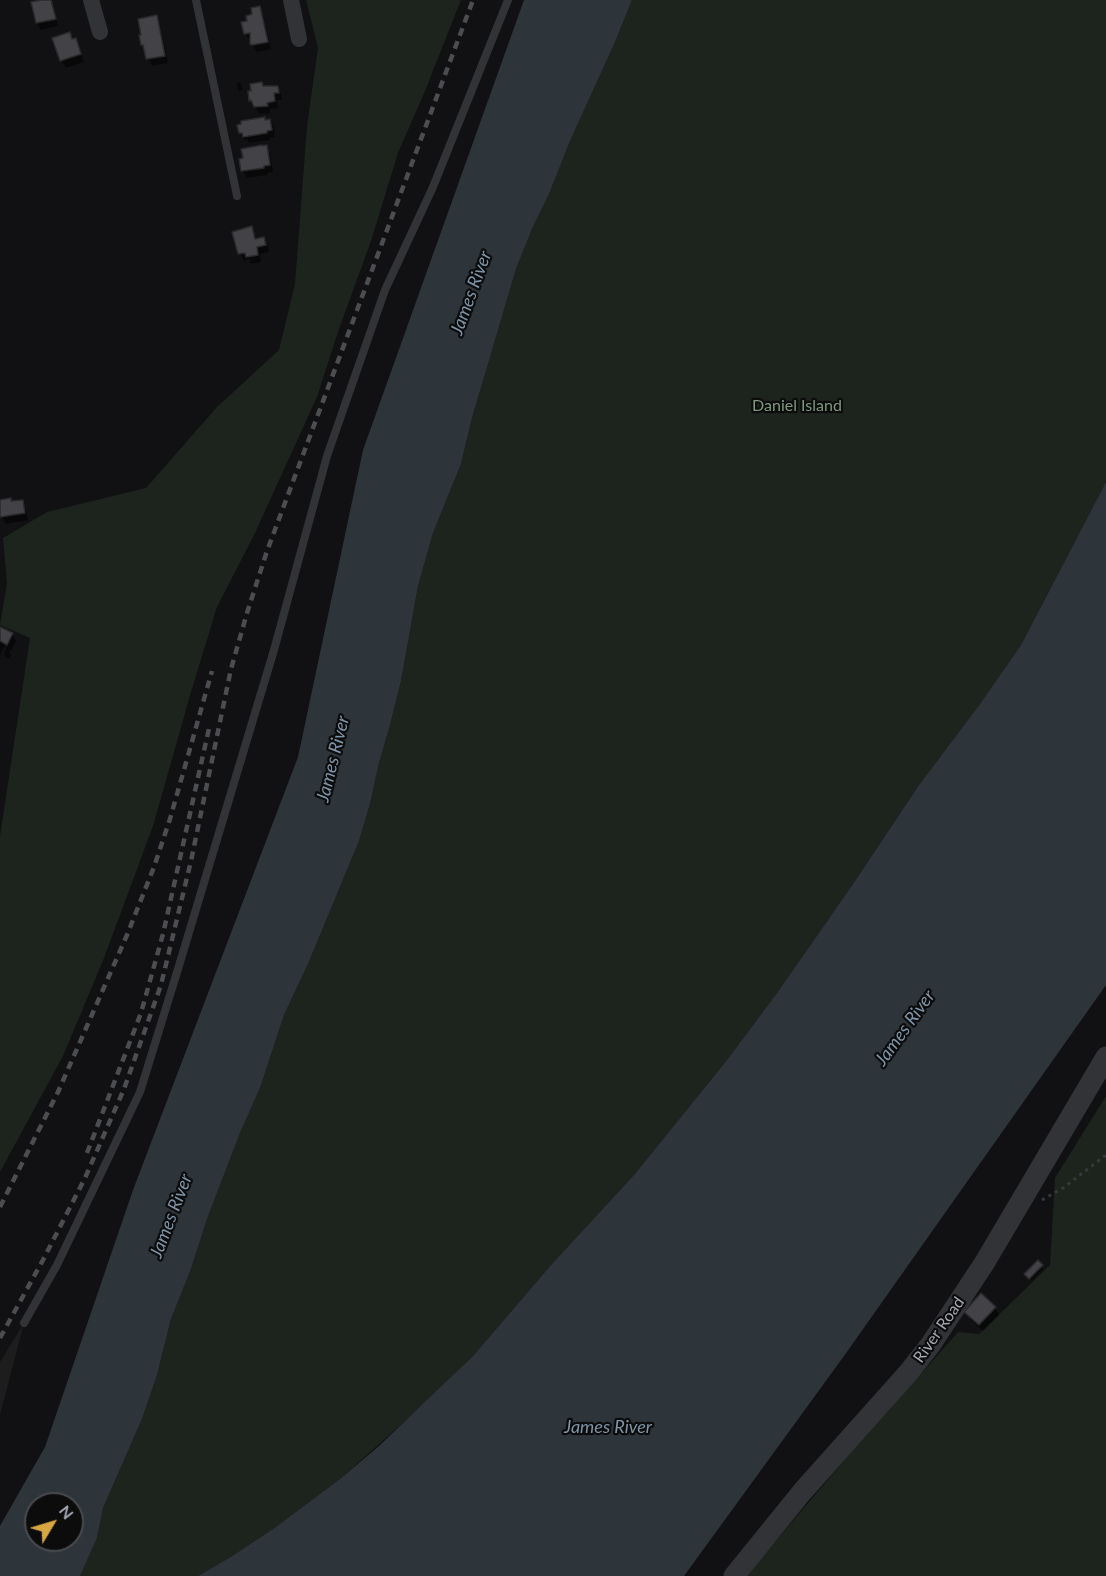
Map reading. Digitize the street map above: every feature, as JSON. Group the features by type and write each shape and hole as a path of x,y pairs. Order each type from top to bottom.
{"street":[{"path":"91,0 100,32"},
{"path":"291,0 299,39"},
{"name":"River Road","path":"734,1576 802,1492 924,1354 985,1262 1106,1057"}],"lane":[{"path":"195,0 237,196"},
{"path":"24,1323 57,1265 140,1092 270,661 327,456 385,290 433,187 508,0"}],"path":[{"path":"1017,1209 1043,1200 1063,1188 1106,1155"}],"shaded area":[{"path":"24,1323 0,1415 0,1362"}],"green space":[{"path":"306,0 461,0 398,153 371,241 317,397 255,533 217,607 153,826 104,958 63,1056 0,1172 0,836 30,638 0,625 7,583 3,538 47,512 146,488 217,407 279,350 295,284 307,126 318,48"},
{"name":"Daniel Island","path":"632,0 1106,0 1106,482 1021,645 919,785 777,993 727,1060 634,1175 551,1265 473,1356 424,1404 340,1479 273,1529 198,1576 80,1576 97,1538 103,1508 142,1419 157,1375 171,1319 240,1133 260,1088 284,1015 308,964 359,841 401,681 418,586 433,533 461,464 472,418 516,269"},
{"path":"1106,1096 1106,1576 746,1576 958,1332 979,1334 1050,1265 1055,1178"}],"water":[{"name":"James River","path":"524,0 632,0 516,269 472,418 461,464 433,533 418,586 401,681 359,841 308,964 284,1015 260,1088 207,1219 191,1269 171,1319 157,1375 142,1419 103,1508 97,1538 80,1576 0,1576 0,1526 45,1447 133,1190 298,757 363,450"},
{"name":"James River","path":"1106,482 1106,985 844,1356 684,1576 198,1576 273,1529 340,1479 379,1446 473,1356 551,1265 634,1175 727,1060 777,993 919,785 1021,645"}],"building":[{"path":"51,0 56,19 36,23 31,2"},
{"path":"260,6 268,42 252,45 250,44 250,33 244,34 241,22 247,21 246,16 252,14 251,8"},
{"path":"157,15 165,56 146,59 139,35 141,35 138,19"},
{"path":"70,32 72,39 76,38 81,54 60,61 52,38"},
{"path":"262,82 263,86 278,86 279,93 274,93 275,101 267,103 268,106 254,107 251,100 249,101 250,84"},
{"path":"265,117 265,120 270,119 272,130 243,137 242,133 239,133 237,125 241,124 241,121"},
{"path":"267,145 270,165 241,171 239,159 243,158 241,149"},
{"path":"252,226 255,239 264,237 266,245 257,247 258,255 246,257 245,253 238,254 232,232"},
{"path":"11,498 11,501 23,500 25,513 0,517 0,500"},
{"path":"0,627 13,633 7,645 0,641"},
{"path":"1038,1260 1043,1265 1029,1279 1024,1274"},
{"path":"981,1293 996,1307 979,1325 964,1312"}],"railway":[{"path":"0,1338 85,1178 124,1089 161,985 191,861 231,669 247,613 267,551 473,0"},
{"path":"0,1207 58,1092 127,935 154,867 212,671"},
{"path":"87,1153 141,1013 163,934 210,724"}]}
